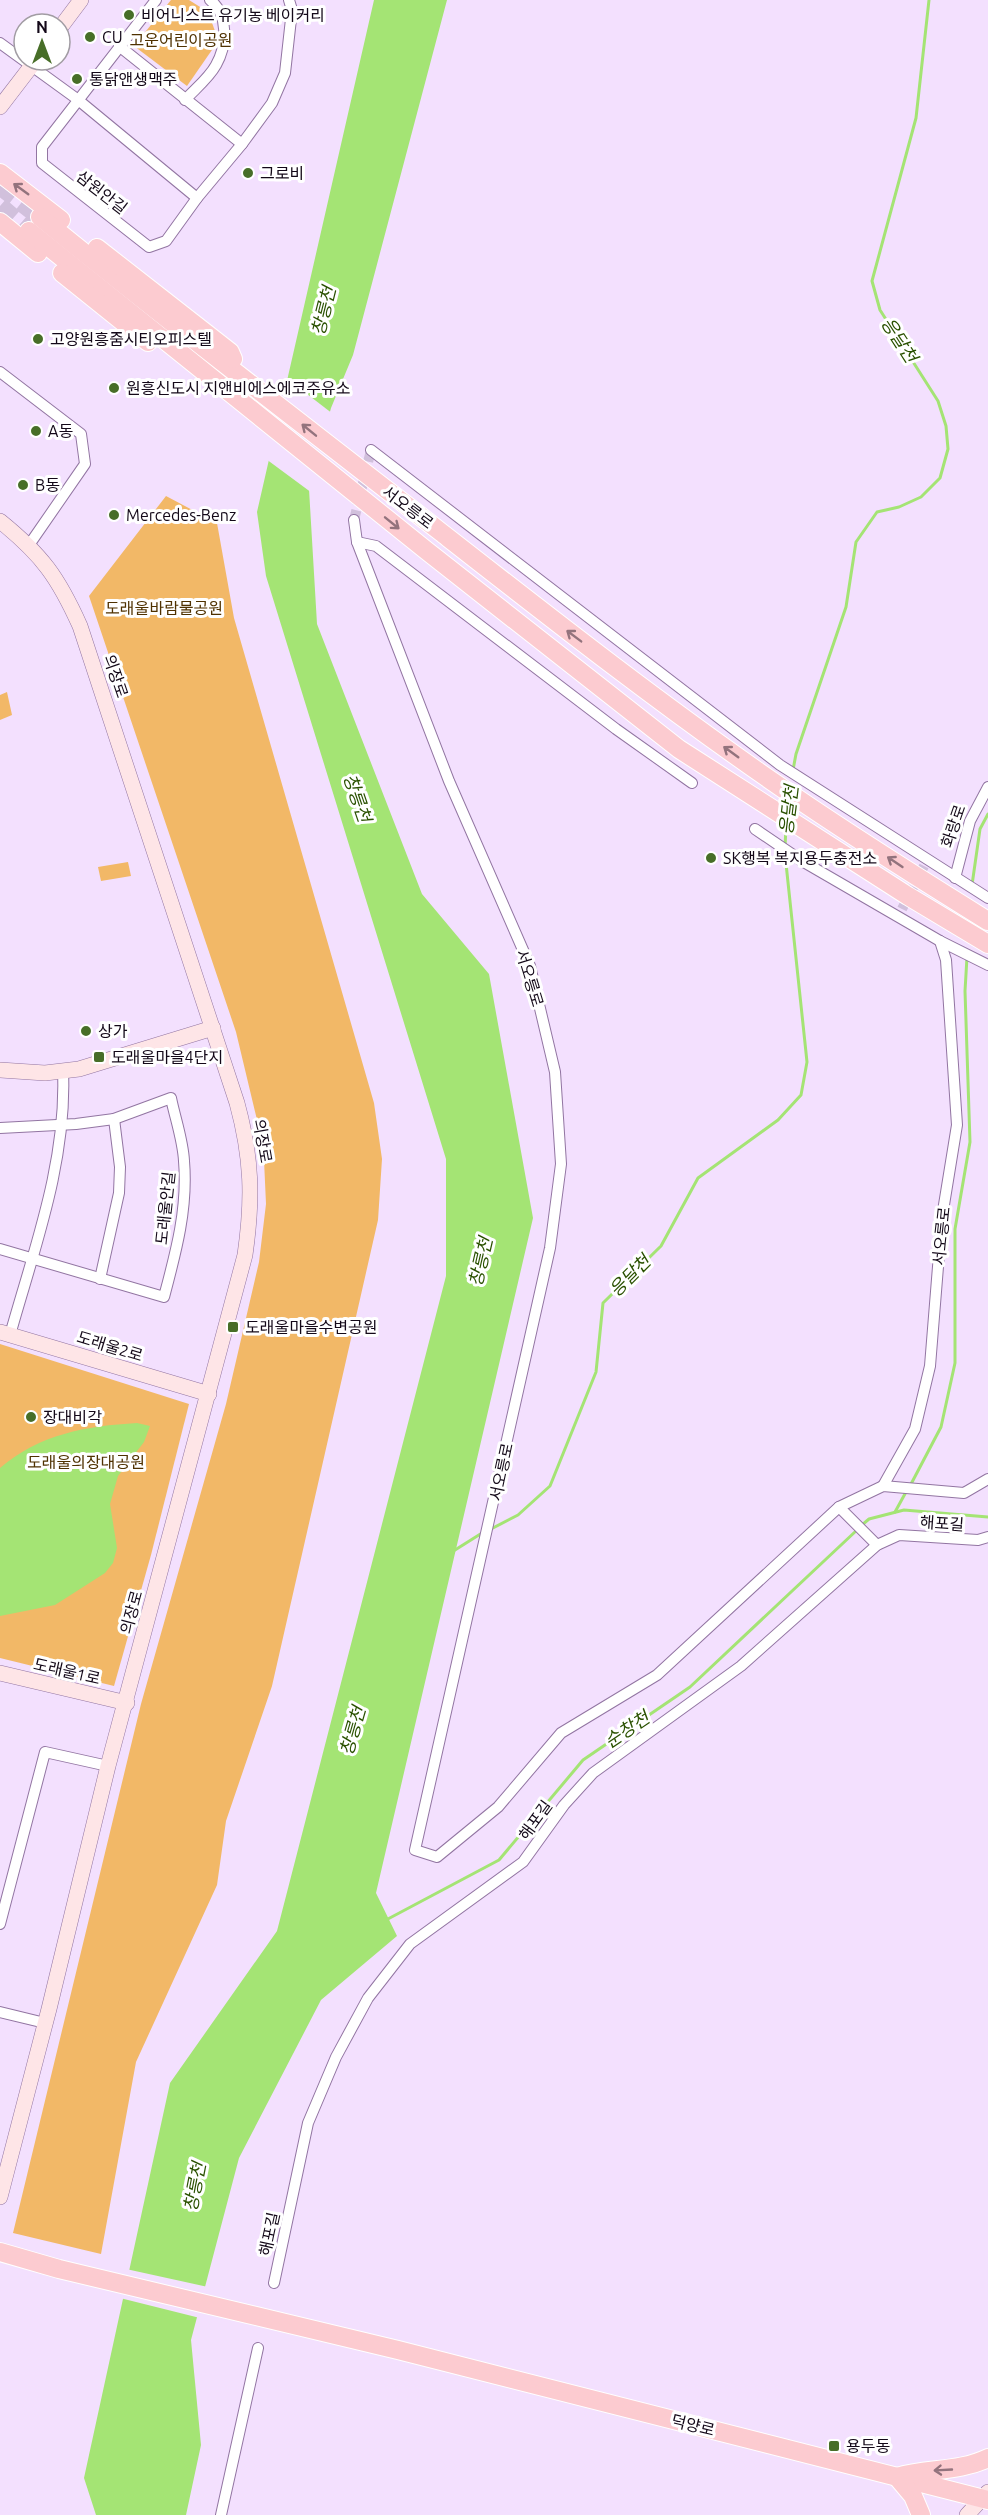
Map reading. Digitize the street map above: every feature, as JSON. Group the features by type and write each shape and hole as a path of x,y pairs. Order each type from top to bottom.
{"main road":[{"path":"0,173 230,352 241,376"},
{"path":"0,222 110,314 169,359 207,387 234,397"},
{"path":"234,397 35,224 138,297 241,376"},
{"name":"서오릉로","path":"241,376 528,602 779,786 988,921"},
{"name":"서오릉로","path":"234,397 679,749 954,923 983,952"},
{"name":"덕양로","path":"0,2252 59,2270 398,2350 897,2477 986,2497"},
{"path":"921,2515 913,2496 897,2477 919,2471 973,2466 988,2458"}],"street":[{"name":"삼원안길","path":"156,0 42,147 42,164 149,247 166,240 272,103 285,73 292,10 289,0"},
{"path":"185,100 216,66 224,46 225,31 222,16 210,0"},
{"path":"119,46 242,144"},
{"path":"0,107 27,72"},
{"path":"43,72 197,198"},
{"path":"0,372 81,434 85,464 29,545"},
{"path":"371,450 786,768 925,863 985,896"},
{"name":"서오릉로","path":"354,520 357,542 449,781 530,966 555,1072 561,1164 548,1260 414,1850 437,1857 498,1807 561,1733 657,1675 843,1511 887,1486 915,1429 930,1366 942,1217 957,1125 946,960 940,941"},
{"name":"의장로","path":"0,521 46,562 64,590 80,626 244,1128 249,1156 252,1201 245,1255 127,1703 108,1766 0,2197"},
{"path":"357,542 376,546 616,729 692,783"},
{"name":"화랑로","path":"959,880 970,821 988,787"},
{"path":"755,829 802,861 900,913 940,941 955,947 983,952"},
{"path":"0,1070 45,1073 63,1071 213,1028"},
{"path":"5,1333 32,1260 49,1200 62,1125 63,1071"},
{"name":"도래울안길","path":"0,1128 62,1125 114,1119 171,1098 184,1158 180,1237 164,1297 0,1249"},
{"path":"100,1279 119,1193 120,1167 114,1119"},
{"name":"도래울2로","path":"5,1333 209,1394"},
{"path":"887,1486 964,1493 988,1479"},
{"path":"843,1511 873,1542"},
{"name":"해포길","path":"274,2283 308,2123 336,2057 368,1998 410,1944 523,1862 564,1805 593,1773 741,1666 873,1542 899,1535 978,1540 988,1537"},
{"name":"도래울1로","path":"0,1673 127,1703"},
{"path":"0,1924 45,1752 108,1766"},
{"path":"0,2012 45,2024"},
{"path":"221,2515 258,2348"},
{"path":"967,2515 986,2497"}],"green space":[{"name":"고운어린이공원","path":"171,0 189,0 208,12 215,31 214,47 187,86 134,46"},
{"name":"도래울바람물공원","path":"166,496 217,523 234,618 374,1103 382,1159 378,1220 272,1686 226,1821 217,1885 136,2062 101,2254 13,2233 141,1704 226,1404 259,1262 266,1204 264,1160 258,1124 236,1032 89,596"},
{"path":"7,692 12,715 0,720 0,695"},
{"path":"128,862 131,876 101,881 98,867"},
{"name":"도래울의장대공원","path":"0,1344 189,1404 151,1555 114,1686 0,1658"}],"water":[{"name":"창릉천","path":"374,0 447,0 353,355 331,408 309,489 317,624 422,894 489,974 533,1218 376,1893 397,1936 321,2000 239,2158 191,2340 201,2445 186,2515 96,2515 84,2478 170,2083 277,1931 446,1276 446,1159 266,576 257,512"},
{"path":"137,1423 150,1426 144,1442 118,1476 110,1504 117,1548 113,1563 105,1573 55,1605 0,1616 0,1468 31,1447 64,1434"}],"pier":[{"path":"285,377 333,414 312,493 266,459"},
{"path":"126,2269 208,2287 200,2318 120,2298"}],"waterway":[{"name":"응달천","path":"793,770 796,754 846,607 856,542 877,512 899,507 921,497 940,478 948,449 946,426 938,401 880,310 872,281 916,118 929,0"},
{"path":"972,885 980,829 988,814"},
{"name":"응달천","path":"785,847 786,827"},
{"name":"응달천","path":"491,1529 518,1515 550,1486 596,1372 603,1303 661,1246 698,1178 778,1120 801,1095 807,1062 785,854"},
{"path":"910,1486 941,1427 955,1363 955,1229 970,1142 965,991 967,957"},
{"path":"895,1512 906,1492"},
{"name":"순창천","path":"862,1525 869,1519 904,1510 988,1517"},
{"name":"순창천","path":"386,1920 499,1860 583,1760 690,1687 857,1530"},
{"name":"응달천","path":"455,1550 482,1533"}],"tunnel":[{"path":"0,186 40,217"},
{"path":"0,206 29,231"},
{"path":"354,520 371,450"},
{"path":"902,909 924,866"}],"place":[{"name":"비어니스트 유기농 베이커리","path":"129,15"},
{"name":"CU","path":"90,37"},
{"name":"통닭앤생맥주","path":"77,79"},
{"name":"그로비","path":"248,173"},
{"name":"고양원흥줌시티오피스텔","path":"38,339"},
{"name":"원흥신도시 지앤비에스에코주유소","path":"114,388"},
{"name":"A동","path":"36,431"},
{"name":"B동","path":"23,485"},
{"name":"Mercedes-Benz","path":"114,515"},
{"name":"SK행복 복지용두충전소","path":"711,858"},
{"name":"상가","path":"86,1031"},
{"name":"도래울마을4단지","path":"99,1057"},
{"name":"도래울마을수변공원","path":"233,1327"},
{"name":"장대비각","path":"31,1417"},
{"name":"용두동","path":"834,2446"}]}
